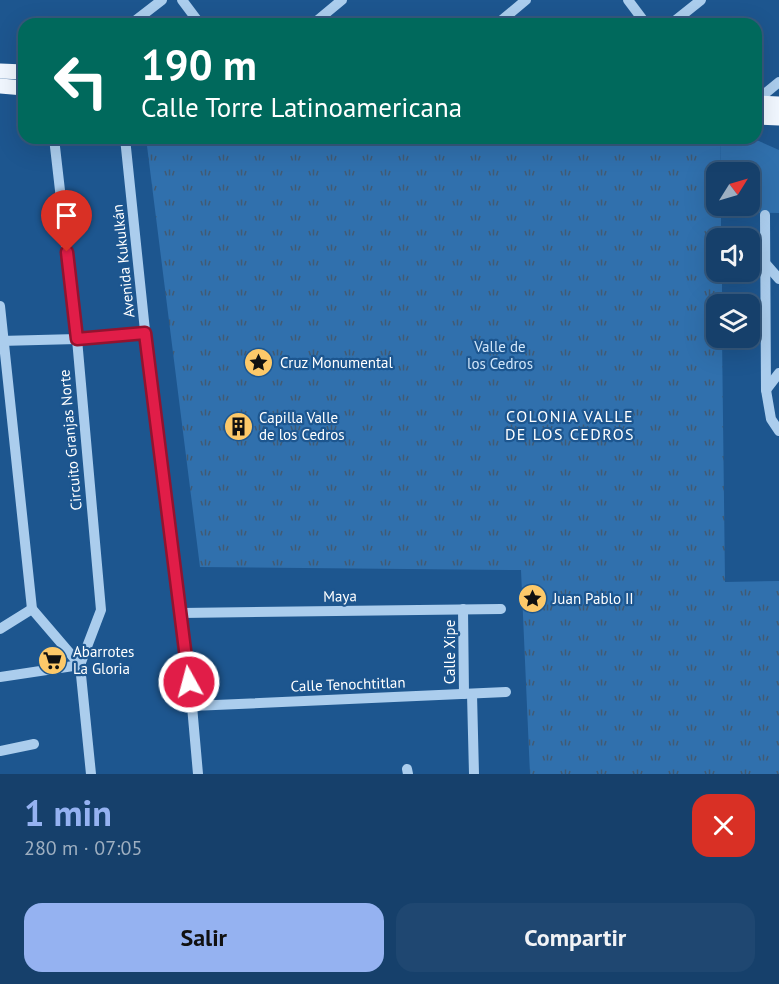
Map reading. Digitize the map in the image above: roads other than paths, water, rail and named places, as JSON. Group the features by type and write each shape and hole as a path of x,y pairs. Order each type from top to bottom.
{"main road":[{"path":"0,71 18,72"},
{"path":"0,86 18,87"},
{"path":"762,103 779,104"},
{"path":"762,117 779,118"}],"street":[{"path":"139,18 162,0"},
{"path":"182,0 196,18"},
{"path":"320,18 342,0"},
{"path":"504,18 526,0"},
{"path":"628,0 642,18"},
{"path":"678,18 701,0"},
{"path":"762,97 779,82"},
{"name":"Circuito Granjas Norte","path":"55,144 77,339 101,610 80,665"},
{"name":"Avenida Kukulkán","path":"127,144 145,333 181,613 198,774"},
{"path":"765,215 766,390 771,419 779,431"},
{"path":"766,264 779,279"},
{"path":"0,306 32,609 80,665 91,774"},
{"path":"2,341 77,339 145,333"},
{"path":"766,390 779,373"},
{"path":"0,629 32,609"},
{"name":"Calle Xipe","path":"463,609 474,774"},
{"name":"Maya","path":"181,613 501,609"},
{"path":"0,678 80,665"},
{"name":"Calle Tenochtitlan","path":"192,706 506,692"},
{"path":"0,751 34,744"}],"place":[{"name":"Cruz Monumental","path":"259,362"},
{"name":"Capilla Valle de los Cedros","path":"238,426"},
{"name":"Juan Pablo II","path":"532,598"},
{"name":"Abarrotes La Gloria","path":"52,660"}],"district":[{"name":"COLONIA VALLE DE LOS CEDROS","path":"570,425"}],"park label":[{"name":"Valle de los Cedros","path":"500,354"}]}
